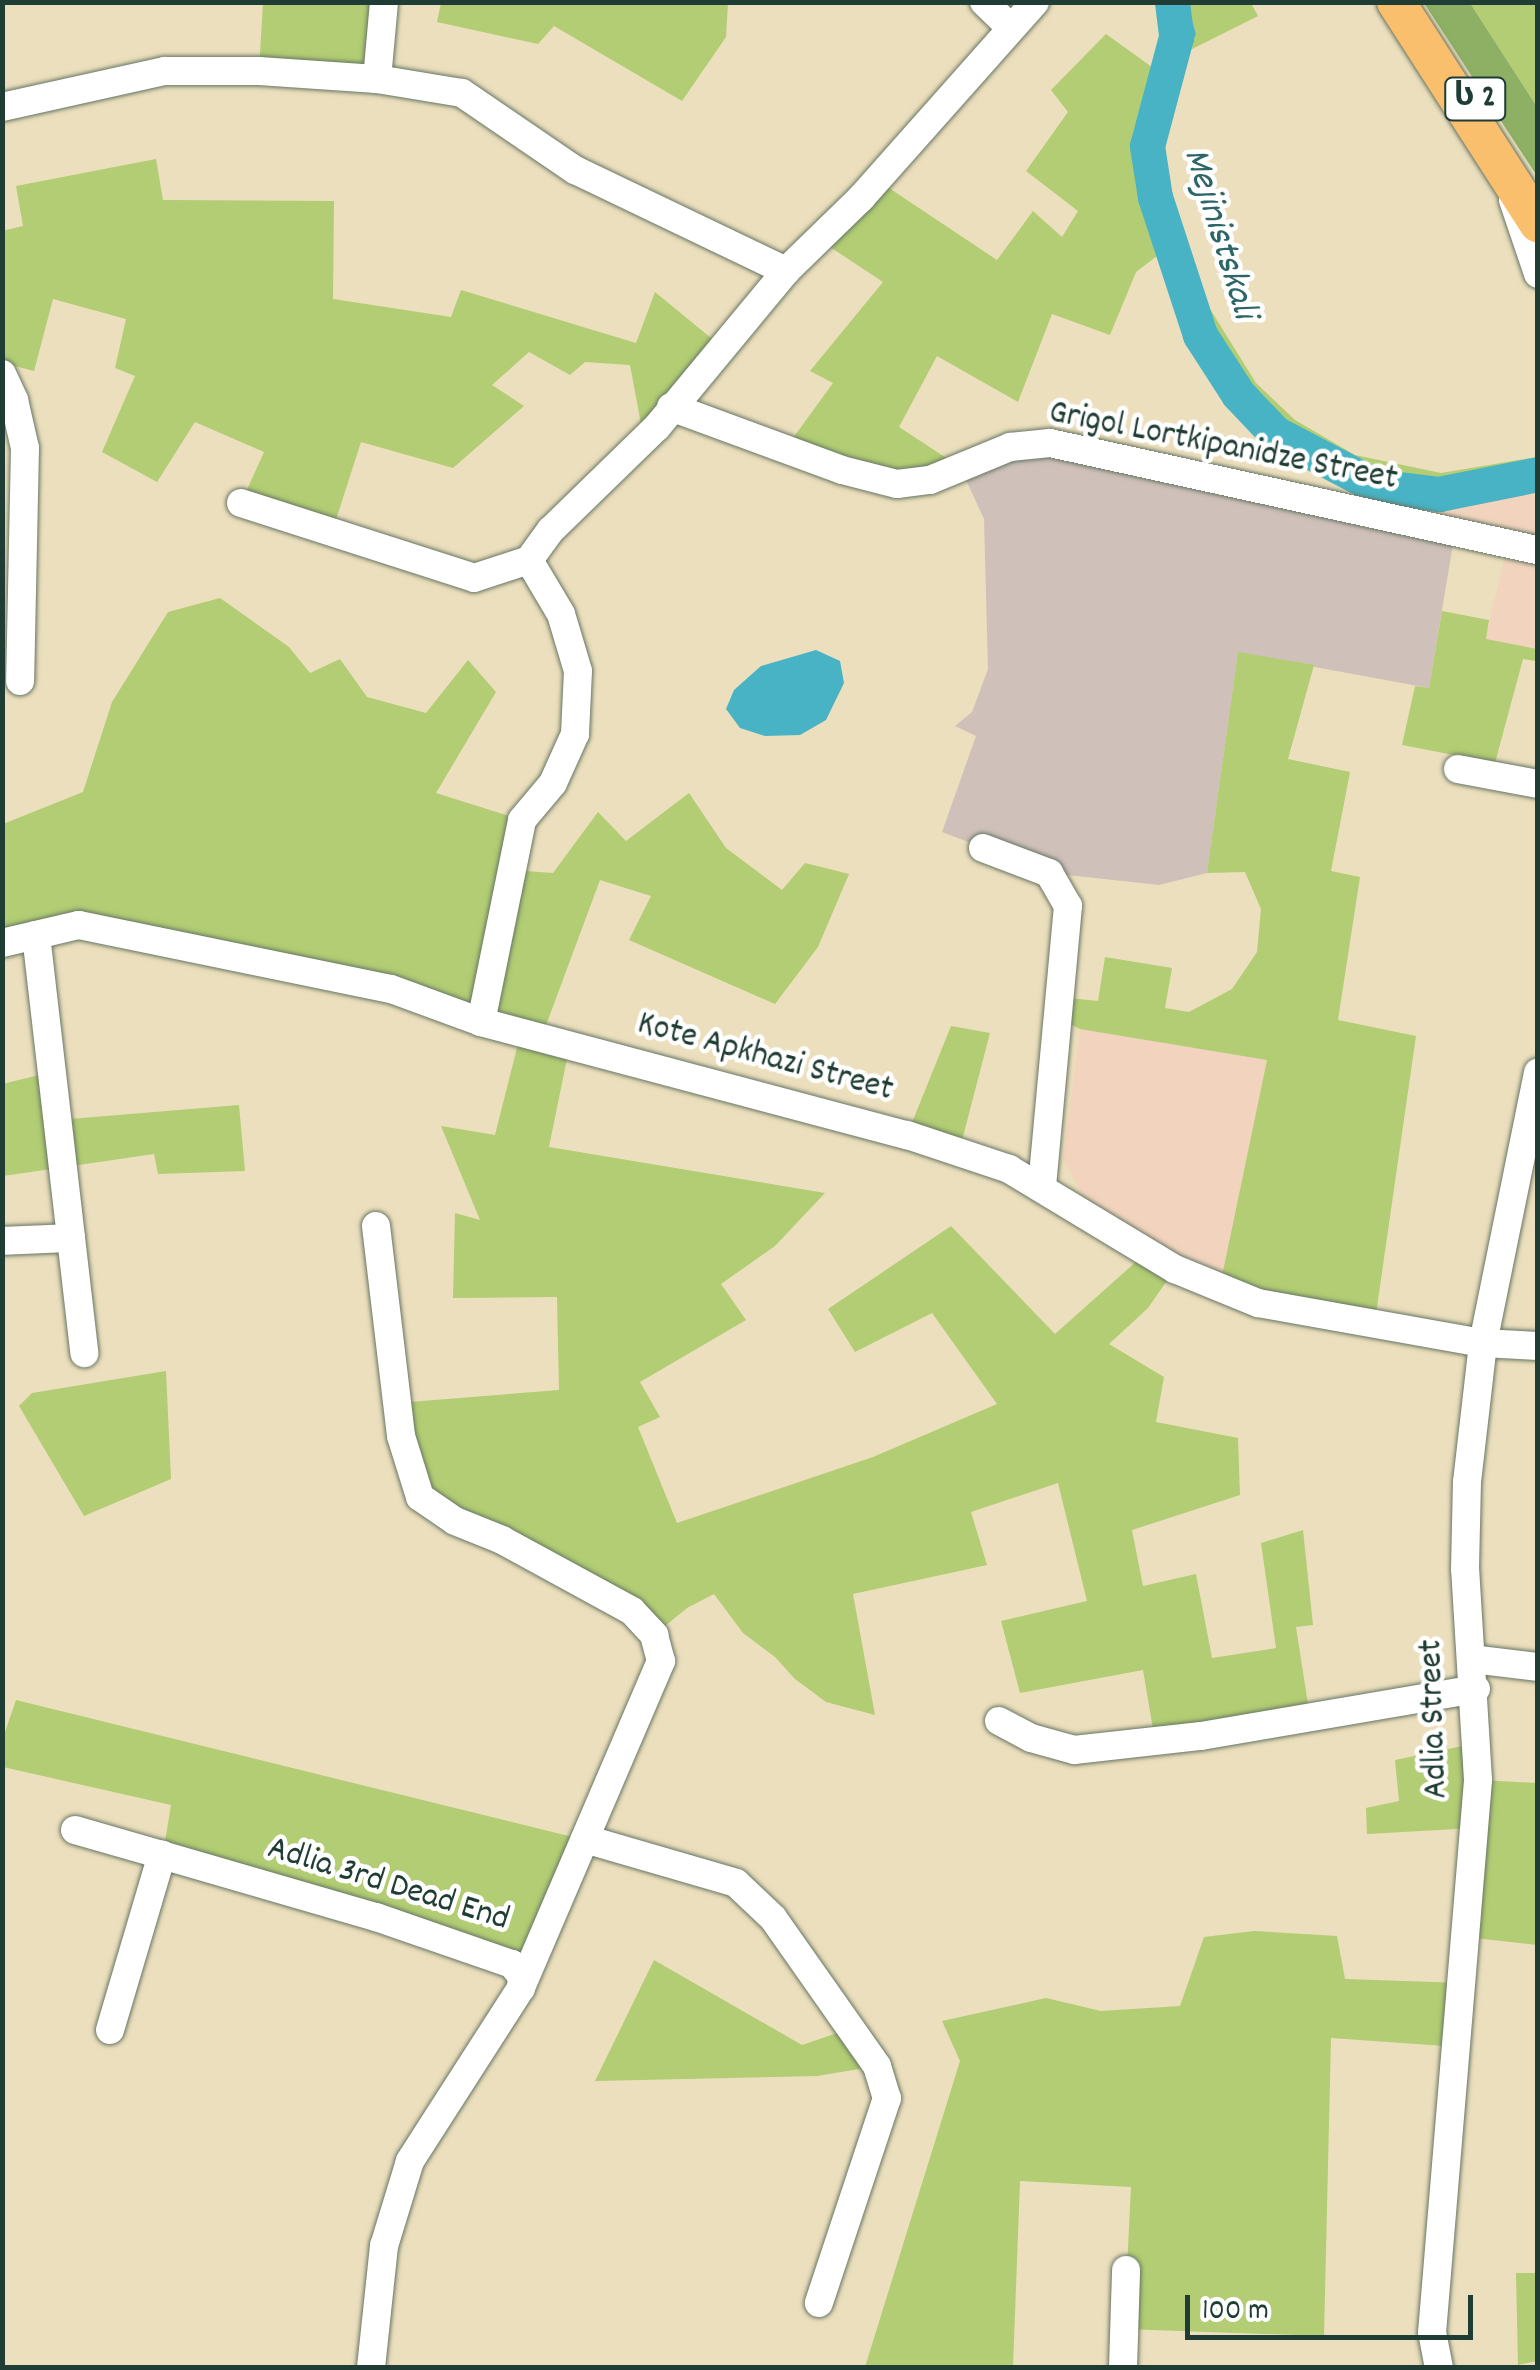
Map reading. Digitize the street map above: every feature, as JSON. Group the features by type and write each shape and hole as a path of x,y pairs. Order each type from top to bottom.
{"highway":[{"name":"ს 2","path":"1396,2 1523,187"},
{"name":"ს 2","path":"1414,2 1523,187 1538,223"}],"street":[{"path":"378,79 384,2"},
{"path":"984,2 1011,28"},
{"path":"241,503 474,578 529,560 551,530 657,427 786,271 861,198 1035,2"},
{"path":"2,107 164,71 254,70 378,79 462,92 576,170 786,271"},
{"path":"1523,187 1518,222 1538,274"},
{"path":"2,374 14,400 25,448 20,680"},
{"name":"Grigol Lortkipanidze Street","path":"672,407 842,470 897,484 930,480 1010,447 1050,443 1538,550"},
{"path":"481,1022 522,820 553,783 574,734 578,671 561,614 529,560"},
{"path":"1458,769 1538,784"},
{"path":"983,848 1049,874 1068,906 1042,1188"},
{"name":"Kote Apkhazi Street","path":"2,944 79,926 129,932 392,989 481,1022 906,1136 1009,1169 1175,1269 1258,1303 1483,1343 1538,1346"},
{"path":"36,936 84,1353"},
{"name":"Adlia Street","path":"1439,2368 1432,2333 1478,1780 1476,1689 1464,1569 1467,1482 1483,1343 1532,1128 1538,1073"},
{"path":"376,1226 401,1436 420,1497 456,1521 502,1540 632,1611 654,1635 661,1662 521,1988"},
{"path":"2,1241 70,1238"},
{"path":"1472,1659 1538,1667"},
{"path":"999,1721 1030,1738 1074,1750 1200,1736 1476,1689"},
{"path":"75,1830 162,1855 110,2030"},
{"path":"585,1839 736,1882 774,1918 878,2066 888,2098 820,2302"},
{"name":"Adlia 3rd Dead End","path":"162,1855 376,1917 512,1964 522,1977 521,1988 410,2160 384,2246 371,2368"},
{"path":"1123,2368 1126,2270"}],"shaded area":[{"path":"1010,447 1455,532 1429,688 1238,653 1207,873 1159,885 1049,873 942,832 976,736 955,726 972,712 988,669 984,519 960,467"},
{"path":"1537,474 1537,547 1431,523 1439,494"},
{"path":"1508,543 1537,550 1537,649 1485,639"},
{"path":"1080,1029 1267,1059 1221,1281 1091,1211 1063,1159"}],"green space":[{"path":"263,3 384,3 377,79 259,71"},
{"path":"441,3 728,3 726,37 682,101 554,26 538,44 437,22"},
{"path":"1187,3 1251,3 1258,16 1188,51 1196,34"},
{"path":"1424,3 1470,3 1537,107 1537,176"},
{"path":"1470,3 1537,3 1537,107"},
{"path":"1106,34 1174,83 1147,146 1155,197 1171,246 1256,383 1295,420 1355,455 1441,473 1537,457 1538,474 1439,494 1376,486 1275,433 1238,394 1200,335 1170,246 1136,272 1110,335 1052,314 1018,402 937,356 899,427 960,467 930,480 785,449 833,383 810,371 883,282 818,239 877,180 997,260 1033,211 1062,237 1078,211 1026,171 1068,112 1051,90"},
{"path":"156,159 163,200 334,201 333,299 451,317 461,290 636,343 655,292 722,347 644,440 630,365 585,362 570,375 529,352 492,385 524,406 453,468 361,442 332,532 241,503 264,452 195,422 157,482 102,452 135,376 115,368 126,319 53,299 34,371 3,363 2,231 23,226 16,186"},
{"path":"220,598 289,647 310,673 340,659 367,697 426,713 468,660 496,692 436,793 522,820 512,870 553,873 598,812 626,841 689,793 726,848 782,890 805,863 849,874 818,947 775,1004 629,940 651,896 600,880 542,1036 570,1044 549,1147 825,1193 775,1246 721,1284 746,1320 640,1382 660,1417 638,1427 677,1523 873,1457 997,1404 932,1313 855,1352 828,1309 951,1226 1055,1334 1147,1252 1175,1269 1148,1308 1109,1344 1164,1377 1156,1422 1238,1438 1240,1495 1132,1530 1143,1586 1196,1574 1212,1658 1276,1648 1261,1543 1303,1530 1313,1625 1296,1627 1310,1717 1155,1741 1143,1670 1020,1693 1001,1621 1087,1601 1058,1483 971,1512 987,1565 853,1594 875,1715 826,1702 795,1679 775,1657 743,1633 714,1594 687,1608 654,1635 433,1508 397,1403 559,1390 557,1297 453,1298 455,1213 480,1220 441,1126 495,1135 521,1032 129,932 3,943 3,824 83,792 112,702 168,612"},
{"path":"1442,611 1489,620 1486,639 1537,649 1537,661 1523,659 1495,763 1402,745 1415,686 1429,688"},
{"path":"1238,652 1314,665 1288,759 1350,772 1331,871 1360,877 1338,1020 1416,1036 1375,1321 1221,1281 1267,1060 1080,1029 1058,1018 1060,997 1098,1001 1105,957 1172,968 1165,1008 1189,1012 1232,989 1257,952 1261,909 1245,872 1207,873"},
{"path":"951,1026 990,1033 959,1152 907,1135"},
{"path":"52,1072 58,1120 239,1105 245,1171 158,1174 154,1154 3,1176 2,1084"},
{"path":"166,1371 171,1479 84,1516 19,1406 32,1393"},
{"path":"16,1700 581,1839 521,1977 163,1854 171,1805 3,1767 3,1738"},
{"path":"1477,1743 1479,1780 1537,1783 1537,1945 1466,1937 1474,1828 1367,1834 1366,1808 1399,1801 1395,1760"},
{"path":"1254,1931 1337,1936 1345,1979 1463,1983 1459,2047 1331,2038 1324,2336 1124,2329 1131,2187 1020,2181 1013,2367 865,2367 960,2061 942,2021 1046,1998 1101,2011 1180,2006 1204,1937"},
{"path":"654,1960 802,2045 852,2028 877,2066 817,2076 595,2081"},
{"path":"1516,2273 1538,2273 1537,2361 1518,2365"}],"water":[{"path":"1162,3 1187,3 1196,34 1174,83 1156,70 1165,43"},
{"path":"816,650 840,661 844,683 826,720 800,735 765,736 740,728 726,709 734,690 761,666"}],"waterway":[{"name":"Mejinistskali","path":"1172,2 1176,37 1147,146 1155,197 1200,335 1238,394 1275,433 1376,486 1439,494 1538,474"}]}
